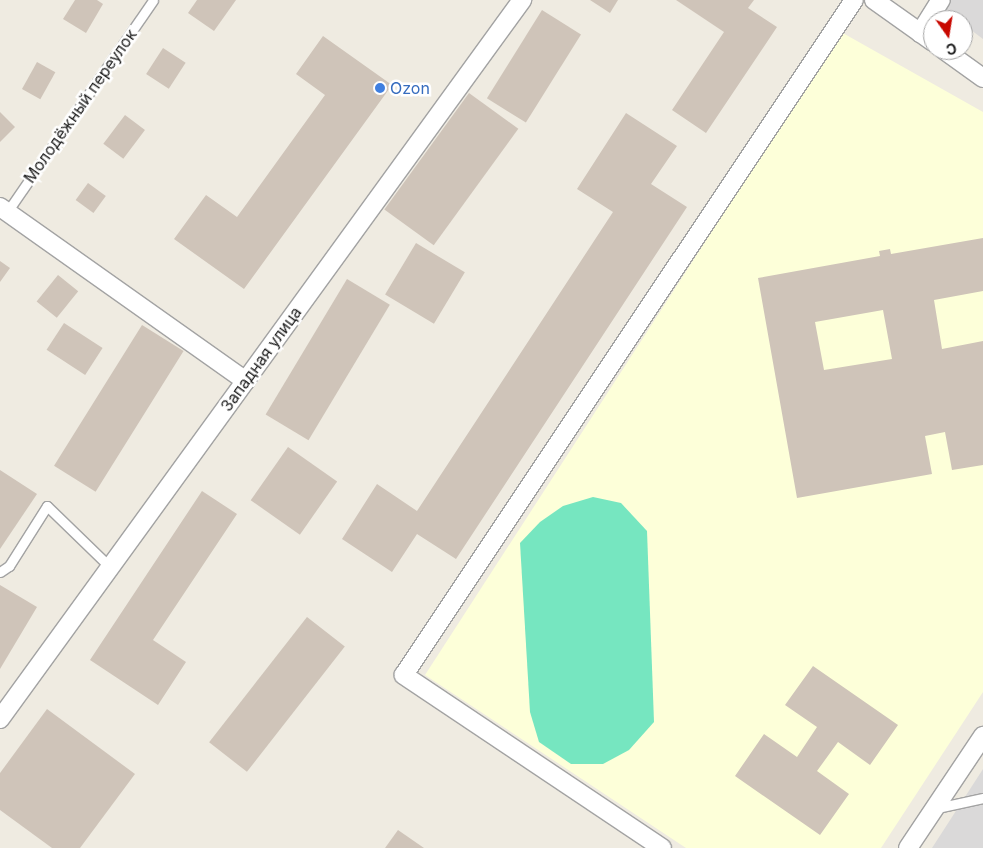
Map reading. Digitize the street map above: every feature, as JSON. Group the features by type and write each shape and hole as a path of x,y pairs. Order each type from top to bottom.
{"street":[{"name":"Западная улица","path":"0,719 522,0"},
{"path":"662,848 404,676 854,0"},
{"path":"874,0 923,36"},
{"path":"958,60 983,78"},
{"path":"3,210 246,381"},
{"path":"908,848 983,736"}],"lane":[{"name":"Молодёжный переулок","path":"3,210 153,0"},
{"path":"0,572 9,566 47,506 110,567"},
{"path":"935,808 983,798"}],"shaded area":[{"path":"931,0 983,0 983,39 973,32 973,10 944,10"},
{"path":"841,32 983,112 983,692 881,848 686,848 425,675"},
{"path":"983,769 983,848 932,848"}],"green space":[{"path":"593,497 621,503 647,531 654,722 629,750 603,764 571,764 539,742 530,712 520,543 540,522 563,506"}],"building":[{"path":"75,0 97,0 103,4 86,33 63,19"},
{"path":"197,0 236,0 214,31 188,13"},
{"path":"590,0 618,0 610,13"},
{"path":"676,0 754,0 748,8 777,27 706,133 672,110 724,32"},
{"path":"542,10 581,34 526,123 487,98"},
{"path":"323,36 392,85 244,289 174,239 206,195 237,217 325,95 296,74"},
{"path":"163,48 186,63 169,89 146,74"},
{"path":"37,62 55,72 40,99 22,89"},
{"path":"469,93 518,129 434,245 384,209"},
{"path":"0,112 15,127 0,142"},
{"path":"626,113 677,146 651,184 687,207 456,559 417,534 392,572 342,539 377,484 417,511 613,212 577,189"},
{"path":"125,115 145,130 123,159 103,144"},
{"path":"88,183 106,196 93,213 76,200"},
{"path":"983,238 983,291 934,300 942,349 983,341 983,465 952,470 945,432 925,436 932,474 797,498 758,278 880,256 879,251 890,249 891,254","holes":["883,310 892,359 824,370 815,322"]},
{"path":"416,243 465,272 434,324 385,294"},
{"path":"0,261 10,268 0,282"},
{"path":"58,275 78,291 57,318 37,301"},
{"path":"347,279 390,305 308,440 266,414"},
{"path":"64,323 103,348 85,375 47,350"},
{"path":"142,325 184,351 96,492 54,466"},
{"path":"288,447 337,481 300,535 251,500"},
{"path":"0,470 37,494 0,549"},
{"path":"202,491 237,514 153,640 186,662 158,705 90,660"},
{"path":"0,585 37,607 0,669"},
{"path":"307,617 345,647 247,772 209,742"},
{"path":"813,666 898,725 870,765 838,742 817,771 849,794 820,835 735,776 764,734 797,757 817,727 785,705"},
{"path":"47,709 135,774 80,848 52,848 0,810 0,773"},
{"path":"398,830 424,848 385,848"}],"place":[{"name":"Ozon","path":"380,88"}]}
